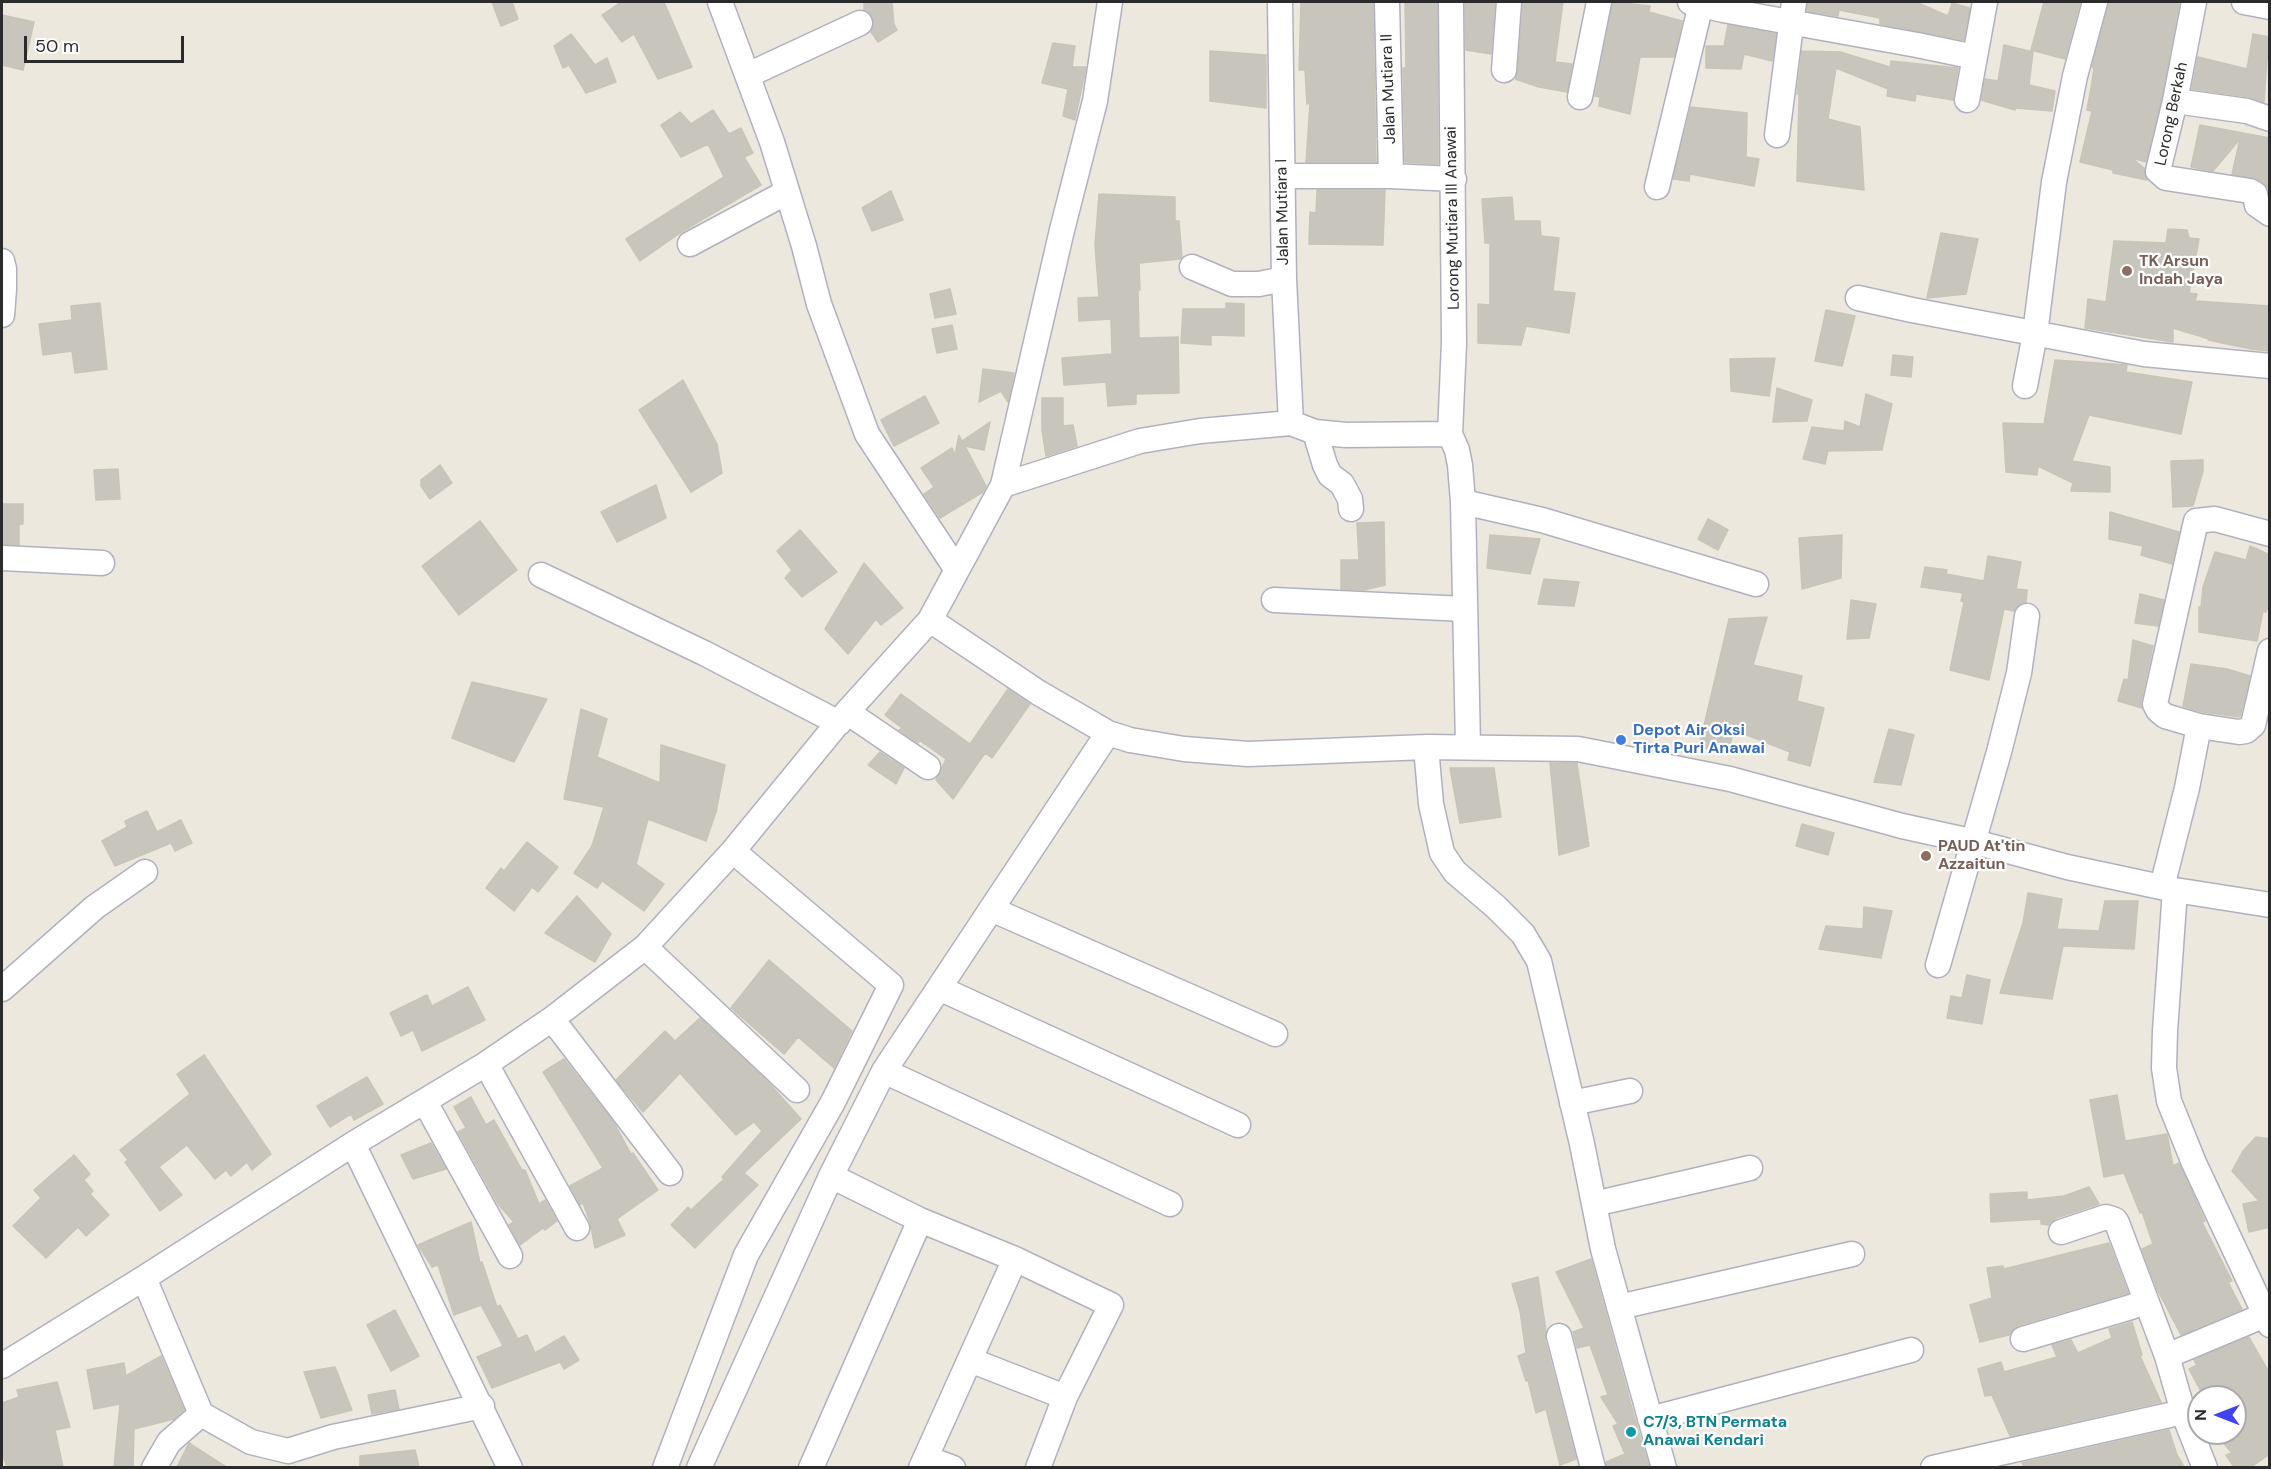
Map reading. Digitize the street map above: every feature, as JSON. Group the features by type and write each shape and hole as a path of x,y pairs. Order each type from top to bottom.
{"street":[{"path":"720,2 748,75 787,192 819,304 867,434 957,570"},
{"path":"2,1366 353,1144 486,1064 552,1019 645,947 733,851 843,717 930,620 1003,485 1059,241 1095,101 1110,2"},
{"name":"Jalan Mutiara I","path":"1280,2 1284,279 1291,423"},
{"name":"Jalan Mutiara II","path":"1387,2 1391,176"},
{"name":"Lorong Mutiara III Anawai","path":"1451,2 1454,343 1450,434 1458,458 1463,502 1468,747"},
{"path":"1504,70 1509,2"},
{"path":"1580,98 1599,2"},
{"path":"1967,100 1985,2"},
{"path":"2025,386 2035,334 2054,183 2075,76 2095,2"},
{"name":"Lorong Berkah","path":"2194,2 2175,101 2158,171 2166,178 2250,191 2255,194 2257,205 2270,213"},
{"path":"2244,2 2270,7"},
{"path":"1657,188 1695,3 1793,12 1917,45 1975,57"},
{"path":"1777,135 1793,12"},
{"path":"748,75 860,23"},
{"path":"2175,101 2247,111 2270,120"},
{"path":"1283,176 1391,176 1454,179"},
{"path":"690,244 787,192"},
{"path":"2,261 4,269 2,315"},
{"path":"1192,267 1232,284 1259,284 1284,279"},
{"path":"1858,298 2144,354 2270,366"},
{"path":"1003,485 1140,441 1200,431 1291,423 1315,432 1346,435 1450,434"},
{"path":"1315,432 1325,465 1330,475 1342,484 1350,499 1351,509"},
{"path":"1463,502 1542,520 1756,584"},
{"path":"2270,534 2215,519 2196,522 2156,704 2158,710 2165,716 2199,726 2246,731 2253,725 2270,651"},
{"path":"2,558 102,563"},
{"path":"541,575 843,717 928,767"},
{"path":"1274,600 1465,609"},
{"path":"1938,965 1975,842 2019,673 2027,616"},
{"path":"930,620 1039,693 1108,733 1130,741 1184,749 1248,754 1426,747 1578,749 1730,779 1902,826 1975,842 2067,867 2168,888 2270,905"},
{"path":"2166,1356 2267,1320 2194,1163 2169,1101 2164,1068 2168,888 2199,726"},
{"path":"699,1467 831,1176 884,1071 1108,733"},
{"path":"1426,747 1431,804 1442,853 1455,872 1523,934 1539,961 1603,1249 1664,1467"},
{"path":"664,1467 746,1255 833,1102 891,985 733,851"},
{"path":"2,989 95,907 145,872"},
{"path":"991,909 1275,1035"},
{"path":"645,947 797,1090"},
{"path":"939,988 1238,1125"},
{"path":"552,1019 670,1173"},
{"path":"486,1064 577,1228"},
{"path":"884,1071 1170,1204"},
{"path":"1572,1103 1630,1091"},
{"path":"424,1102 510,1256"},
{"path":"353,1144 510,1467"},
{"path":"1594,1204 1750,1168"},
{"path":"831,1176 920,1220 1015,1259 1112,1305 1065,1397 1038,1467"},
{"path":"2061,1232 2106,1217 2115,1220 2166,1356 2183,1412 2205,1467"},
{"path":"811,1467 920,1220"},
{"path":"1619,1307 1852,1254"},
{"path":"952,1467 924,1463 1015,1259"},
{"path":"144,1278 201,1413 251,1442 287,1459 333,1437 482,1406"},
{"path":"2023,1339 2145,1301"},
{"path":"1559,1336 1593,1467"},
{"path":"1650,1419 1911,1350"},
{"path":"970,1360 1065,1397"},
{"path":"1933,1467 2183,1412"},
{"path":"154,1467 169,1442 201,1413"}],"building":[{"path":"492,2 512,2 518,19 501,26"},
{"path":"621,2 664,2 692,67 658,79 634,34 622,42 602,15"},
{"path":"864,2 892,2 894,24 897,30 878,42 871,32 874,25 873,18 864,10"},
{"path":"1301,2 1373,2 1376,162 1306,162 1310,103 1307,104 1305,70 1299,70"},
{"path":"1405,2 1437,2 1438,164 1405,162 1403,68 1406,68"},
{"path":"1465,2 1495,2 1491,54 1466,50"},
{"path":"1523,2 1563,2 1555,62 1572,64 1567,92 1539,87 1515,79 1518,71"},
{"path":"1613,2 1650,6 1649,12 1682,21 1674,57 1640,57 1630,114 1599,106 1600,97 1595,96"},
{"path":"1808,2 1916,2 1948,16 1952,3 1970,8 1964,40 1880,24 1880,18 1839,10 1838,16 1807,11"},
{"path":"2044,2 2080,2 2065,59 2031,50"},
{"path":"2109,2 2179,4 2162,95 2146,162 2132,158 2144,168 2147,180 2113,173 2113,170 2080,162 2092,111 2087,110 2094,68 2092,67"},
{"path":"2,15 34,22 23,70 2,65"},
{"path":"1728,25 1776,34 1772,61 1744,54 1741,69 1706,68 1706,46 1724,46"},
{"path":"571,34 595,65 607,58 616,82 586,93 569,65 563,68 554,46"},
{"path":"2253,34 2270,37 2270,59 2267,59 2264,102 2249,97 2192,89 2198,57 2247,69"},
{"path":"1053,43 1075,46 1072,67 1086,67 1075,120 1063,116 1068,89 1042,83"},
{"path":"2004,45 2033,52 2029,85 2055,91 2052,111 2016,108 2015,110 1981,100 1985,79 1998,81"},
{"path":"1210,51 1266,55 1266,108 1210,101"},
{"path":"1802,51 1840,52 1890,67 1891,61 1958,68 1953,100 1916,94 1915,101 1887,96 1888,89 1836,68 1828,119 1860,127 1864,190 1797,181 1799,94 1797,94"},
{"path":"1691,107 1747,113 1746,157 1759,159 1754,186 1690,174 1689,181 1673,179"},
{"path":"713,110 729,134 741,128 753,153 744,157 761,185 683,231 640,261 626,239 724,177 708,144 681,157 661,125 680,112 691,124"},
{"path":"2200,125 2270,138 2268,188 2257,179 2232,174 2240,139 2213,171 2191,167"},
{"path":"1317,190 1385,190 1383,245 1309,244 1310,212 1316,213"},
{"path":"891,191 903,220 872,231 862,208"},
{"path":"1099,194 1175,197 1175,221 1179,221 1182,257 1139,263 1140,290 1138,290 1139,338 1178,337 1179,393 1136,394 1136,404 1108,406 1106,382 1064,385 1062,358 1112,354 1111,319 1079,321 1078,298 1099,297 1095,245"},
{"path":"1512,197 1514,221 1540,221 1541,236 1559,238 1553,291 1575,293 1569,333 1526,326 1521,345 1478,343 1478,304 1490,305 1490,243 1485,243 1482,199"},
{"path":"2168,229 2187,230 2189,238 2199,239 2189,293 2197,294 2195,301 2270,306 2270,351 2208,340 2173,328 2173,342 2085,328 2088,299 2106,302 2114,241 2166,243"},
{"path":"1941,233 1978,239 1966,294 1927,298"},
{"path":"950,289 956,314 935,318 930,294"},
{"path":"100,303 107,369 75,373 72,351 43,355 39,324 72,320 71,306"},
{"path":"1226,303 1244,304 1244,336 1211,335 1211,345 1181,343 1183,309 1226,309"},
{"path":"1826,310 1855,316 1842,366 1815,361"},
{"path":"952,325 957,349 937,353 932,329"},
{"path":"1893,355 1913,357 1911,377 1891,375"},
{"path":"1775,358 1769,396 1731,391 1730,359"},
{"path":"2055,360 2127,365 2126,372 2192,382 2181,434 2089,415 2072,461 2110,467 2110,492 2071,491 2073,483 2038,466 2037,475 2006,472 2003,423 2044,424"},
{"path":"983,369 1014,373 1008,402 1001,391 979,402"},
{"path":"683,380 717,444 722,473 691,492 639,410"},
{"path":"1777,388 1812,400 1807,421 1773,422"},
{"path":"1866,394 1892,404 1882,450 1828,451 1825,464 1803,459 1812,427 1844,431 1845,421 1860,427"},
{"path":"925,396 939,423 894,446 881,420"},
{"path":"1042,398 1063,398 1063,426 1073,425 1077,446 1046,456 1042,430"},
{"path":"990,422 984,450 965,446 986,486 983,492 940,518 924,494 934,487 921,468 952,448 955,455 959,435 962,441"},
{"path":"2203,460 2203,471 2193,506 2173,507 2171,461"},
{"path":"440,465 452,483 430,499 421,486 421,480"},
{"path":"118,469 120,499 96,500 94,470"},
{"path":"656,485 666,518 617,542 601,512"},
{"path":"2,504 23,504 23,524 19,524 19,545 2,544"},
{"path":"2110,512 2179,532 2172,564 2141,555 2143,546 2109,539"},
{"path":"1708,519 1728,530 1718,550 1698,539"},
{"path":"480,521 517,570 459,615 422,566"},
{"path":"1384,522 1385,585 1364,590 1341,589 1341,560 1359,560 1357,523"},
{"path":"800,530 837,572 802,597 785,578 792,570 777,551"},
{"path":"1490,535 1540,539 1530,574 1487,568"},
{"path":"1842,535 1841,578 1802,589 1799,538"},
{"path":"2250,546 2270,555 2270,603 2266,612 2263,611 2257,641 2199,632 2199,607 2201,608 2203,587 2215,552 2246,560"},
{"path":"1988,556 2021,562 2016,589 2027,590 2026,602 2021,603 2014,611 2004,609 1989,680 1950,670 1964,602 1961,601 1963,593 1921,587 1925,567 1947,570 1946,574 1984,581"},
{"path":"864,563 903,608 881,625 876,619 848,654 825,629"},
{"path":"1544,579 1579,582 1574,606 1538,604"},
{"path":"2140,594 2164,600 2158,626 2135,623"},
{"path":"1851,600 1876,604 1869,638 1847,639"},
{"path":"1767,617 1753,665 1802,676 1797,701 1824,708 1810,766 1788,760 1790,752 1734,730 1728,752 1699,747 1729,619"},
{"path":"2133,640 2153,646 2141,701 2142,708 2118,701 2124,679 2128,680"},
{"path":"2191,664 2227,669 2250,676 2240,717 2202,712 2183,706"},
{"path":"472,682 547,699 514,762 452,738"},
{"path":"1008,689 1030,704 992,758 985,753 953,799 936,780 946,759 919,740 918,743 899,730 902,728 885,715 901,694 970,744"},
{"path":"581,709 607,719 597,757 660,783 661,745 725,765 716,812 706,841 648,819 636,864 664,884 644,911 602,881 597,888 574,873 592,846 604,807 564,799"},
{"path":"1889,729 1914,735 1901,785 1874,782"},
{"path":"880,752 904,768 896,784 868,765"},
{"path":"1550,763 1577,763 1589,846 1559,855"},
{"path":"1450,768 1494,768 1501,817 1460,823"},
{"path":"147,811 157,832 181,820 192,843 175,851 171,843 115,866 102,841 127,827 125,821"},
{"path":"1802,824 1834,833 1828,855 1796,846"},
{"path":"527,842 558,867 538,892 532,887 514,911 486,888 501,868 504,871"},
{"path":"2028,893 2062,899 2057,929 2099,931 2105,901 2138,901 2134,949 2063,946 2052,999 2000,993 2023,923"},
{"path":"577,896 611,934 595,962 545,933"},
{"path":"1864,907 1892,911 1881,958 1819,949 1826,926 1863,929"},
{"path":"769,960 852,1031 834,1068 798,1037 784,1054 731,1008"},
{"path":"1967,975 1990,980 1982,1024 1947,1018 1951,996 1962,998"},
{"path":"468,987 485,1020 422,1051 413,1030 401,1036 390,1013 427,995 432,1006"},
{"path":"700,1018 769,1083 801,1119 744,1173 758,1185 695,1248 671,1225 688,1207 691,1210 724,1179 722,1177 762,1131 754,1122 736,1135 680,1073 643,1112 616,1080 665,1031 675,1041"},
{"path":"204,1055 271,1154 252,1170 247,1162 231,1176 226,1170 215,1179 187,1145 159,1167 182,1195 160,1211 125,1162 128,1160 120,1150 190,1094 177,1074"},
{"path":"564,1059 614,1123 631,1154 633,1153 658,1190 617,1219 625,1235 595,1248 590,1222 583,1203 580,1205 570,1186 603,1168 543,1072"},
{"path":"367,1077 383,1104 354,1120 351,1114 330,1127 317,1106"},
{"path":"2117,1095 2125,1141 2167,1134 2173,1166 2179,1163 2205,1221 2202,1222 2232,1281 2228,1282 2242,1309 2181,1335 2157,1289 2142,1249 2153,1244 2142,1212 2140,1213 2124,1173 2104,1177 2090,1100"},
{"path":"471,1097 486,1125 494,1120 522,1170 525,1170 539,1204 545,1200 557,1221 520,1245 509,1225 514,1222 498,1204 458,1132 466,1128 454,1107"},
{"path":"2256,1137 2270,1139 2270,1227 2249,1232 2243,1204 2259,1201 2232,1171 2243,1151"},
{"path":"431,1143 446,1169 413,1179 401,1155"},
{"path":"74,1155 90,1174 84,1180 93,1191 90,1194 109,1215 86,1236 78,1227 46,1258 13,1226 41,1198 34,1190"},
{"path":"2089,1187 2099,1204 2056,1218 2049,1225 2041,1224 2041,1219 1991,1222 1990,1194 2027,1192 2027,1200 2064,1196"},
{"path":"471,1222 480,1263 482,1262 497,1307 500,1305 518,1339 527,1335 535,1353 564,1336 579,1360 564,1369 560,1362 492,1388 477,1357 503,1346 481,1305 454,1315 438,1265 432,1267 418,1245"},
{"path":"2109,1243 2128,1293 2019,1325 2009,1335 1980,1342 1970,1305 1992,1298 1987,1268 2003,1266 2004,1269"},
{"path":"1591,1259 1649,1467 1607,1467 1606,1462 1625,1454 1613,1426 1618,1424 1601,1397 1608,1395 1590,1345 1577,1348 1573,1332 1584,1328 1556,1272"},
{"path":"1538,1277 1546,1331 1545,1340 1576,1459 1560,1465 1546,1409 1536,1413 1528,1380 1526,1381 1518,1356 1526,1353 1520,1311 1512,1284"},
{"path":"395,1310 419,1356 391,1371 367,1325"},
{"path":"2132,1322 2142,1355 2140,1356 2161,1402 2010,1436 1992,1395 1985,1396 1978,1369 2001,1362 2004,1372 2057,1357 2052,1345 2071,1340 2078,1353 2112,1338 2109,1329"},
{"path":"2249,1337 2270,1374 2270,1454 2251,1467 2234,1467 2226,1455 2232,1453 2225,1445 2247,1445 2247,1385 2198,1385 2189,1369 2197,1365 2194,1360"},
{"path":"161,1356 184,1410 174,1419 134,1429 133,1467 114,1467 120,1404 94,1409 87,1370 124,1363 126,1376"},
{"path":"335,1367 352,1410 321,1418 304,1372"},
{"path":"57,1382 70,1427 55,1430 63,1467 7,1467 2,1453 2,1403 19,1397 17,1390"},
{"path":"395,1390 399,1409 372,1414 368,1395"},
{"path":"2169,1430 2177,1455 2184,1467 2024,1467 2022,1463"},
{"path":"189,1443 226,1467 177,1467"},
{"path":"415,1450 419,1467 360,1467 360,1456"}],"place":[{"name":"TK Arsun Indah Jaya","path":"2127,271"},
{"name":"Depot Air Oksi Tirta Puri Anawai","path":"1621,740"},
{"name":"PAUD At'tin Azzaitun","path":"1926,856"},
{"name":"C7/3, BTN Permata Anawai Kendari","path":"1631,1432"}]}
